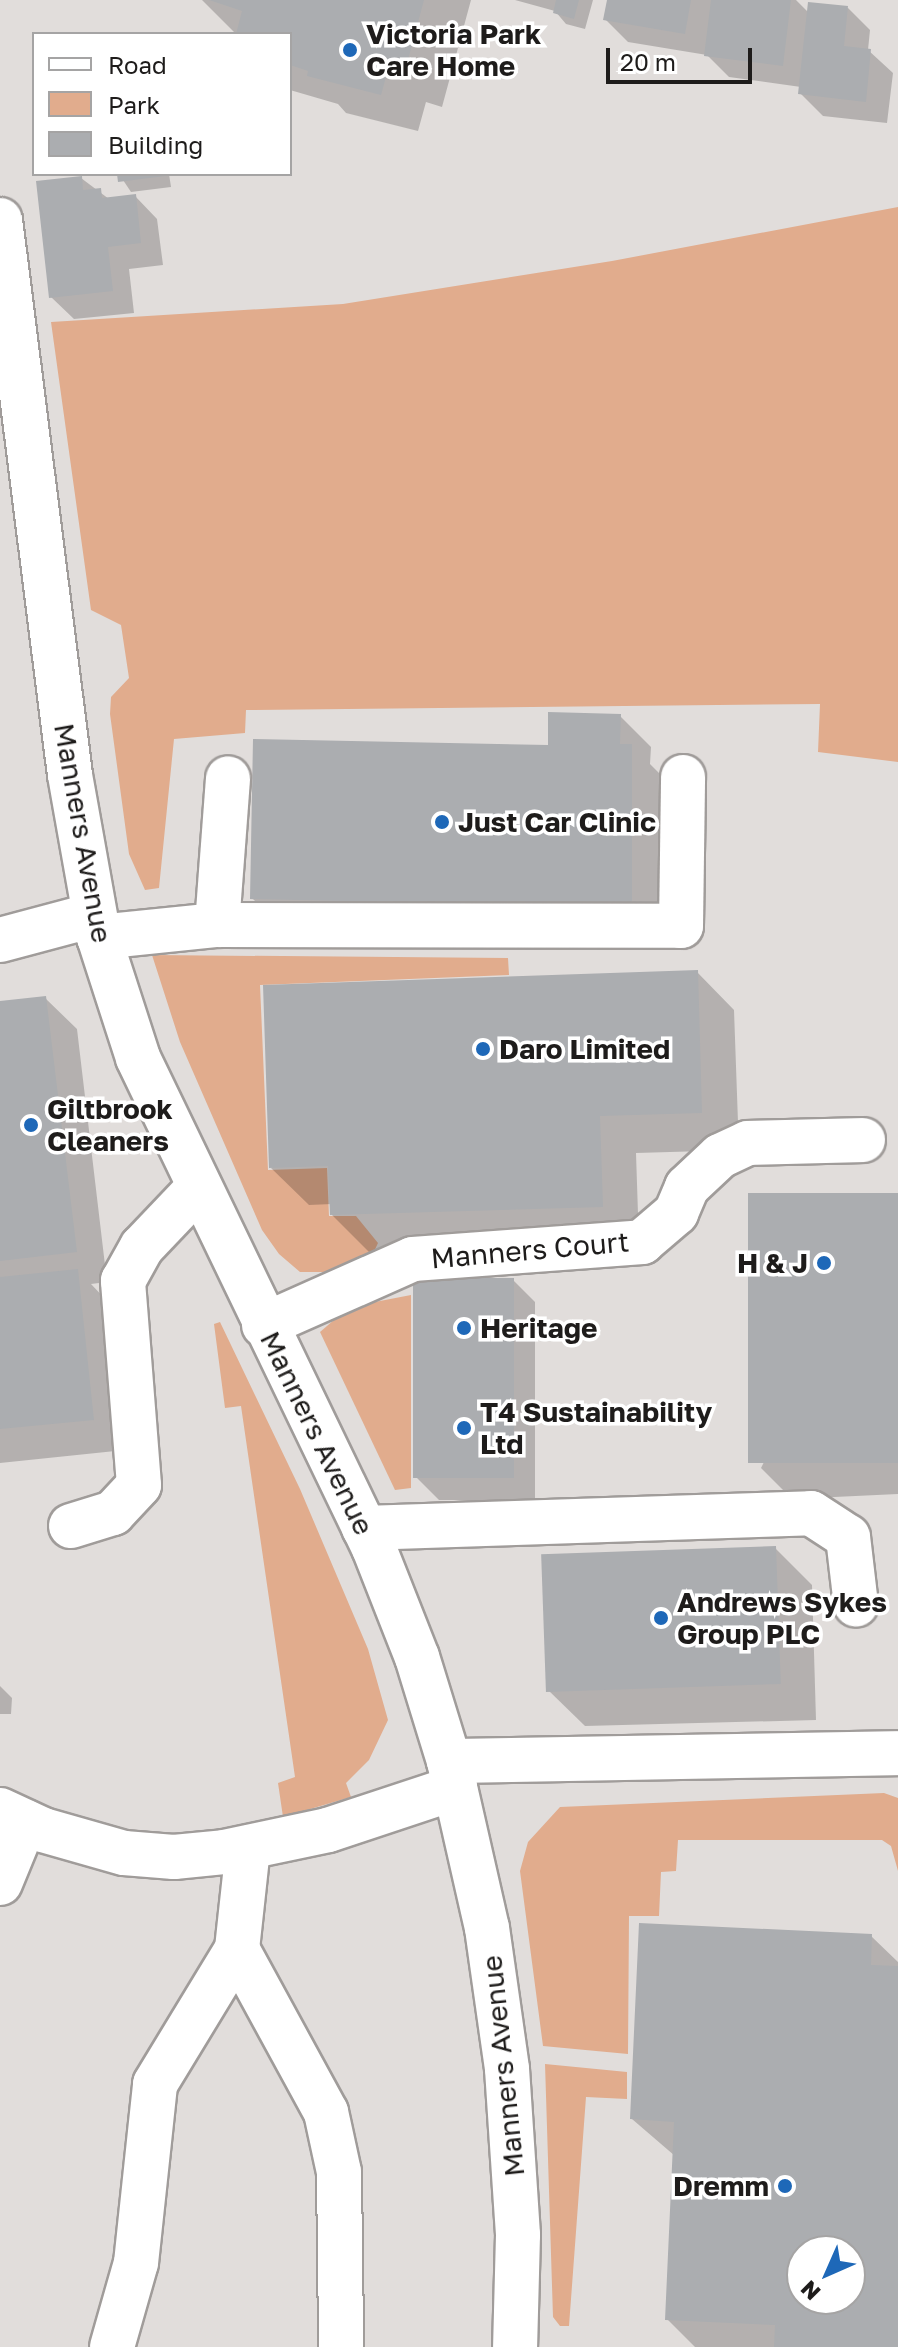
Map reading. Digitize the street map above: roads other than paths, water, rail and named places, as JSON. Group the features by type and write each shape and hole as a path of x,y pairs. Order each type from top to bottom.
{"street":[{"name":"Manners Avenue","path":"2,247 40,557 96,926 138,1058 364,1528 417,1657 452,1774 487,1928 507,2069 518,2235 515,2347"},
{"path":"0,940 96,926 681,926 683,777"},
{"path":"217,925 228,778"},
{"name":"Manners Court","path":"264,1325 413,1259 642,1242 676,1213 687,1187 720,1156 748,1143 863,1140"},
{"path":"71,1526 113,1513 139,1485 123,1281 142,1247 198,1188"},
{"path":"364,1528 811,1513 848,1537 856,1605"},
{"path":"0,1883 12,1816 124,1853 174,1857 248,1848 328,1830 452,1774 898,1753"},
{"path":"112,2347 136,2263 155,2084 237,1949 248,1848"},
{"path":"237,1949 326,2112 339,2172 341,2347"}],"place":[{"name":"Victoria Park Care Home","path":"350,50"},
{"name":"Just Car Clinic","path":"442,822"},
{"name":"Daro Limited","path":"483,1049"},
{"name":"Giltbrook Cleaners","path":"31,1125"},
{"name":"H & J","path":"824,1263"},
{"name":"Heritage","path":"464,1328"},
{"name":"T4 Sustainability Ltd","path":"464,1428"},
{"name":"Andrews Sykes Group PLC","path":"661,1618"},
{"name":"Dremm","path":"785,2186"}]}
